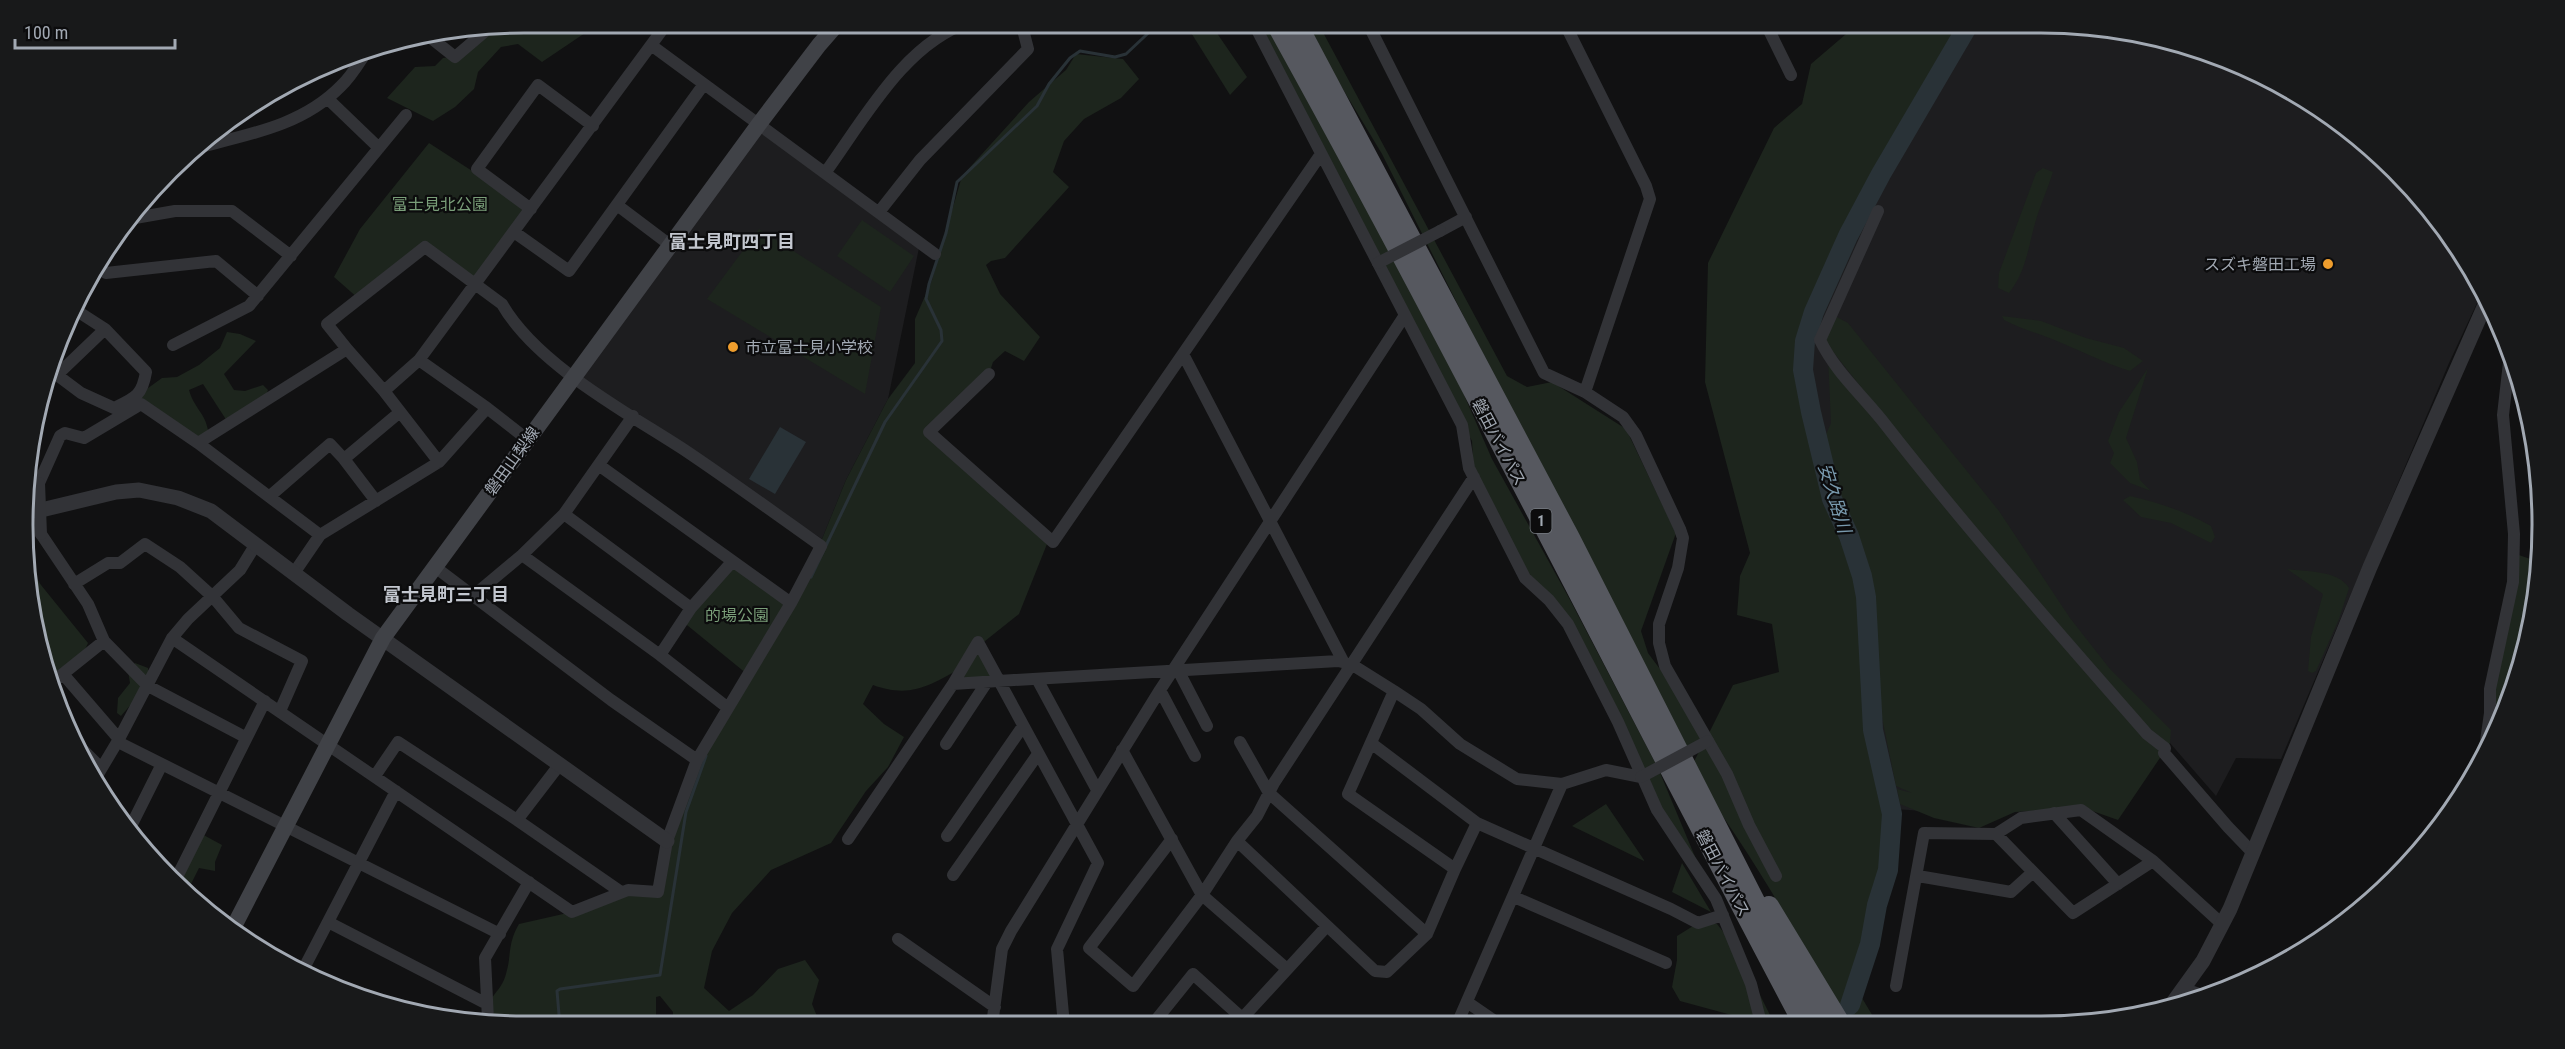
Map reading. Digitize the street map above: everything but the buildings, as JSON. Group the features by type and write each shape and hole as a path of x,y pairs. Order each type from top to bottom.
{"highway":[{"name":"磐田バイパス","path":"1281,33 1332,124 1550,537 1813,1016"},
{"name":"磐田バイパス","path":"1302,33 1569,538 1800,1016"},
{"name":"1","path":"1698,809 1798,951 1836,1016"},
{"path":"1698,809 1784,1016"}],"main road":[{"name":"磐田山梨線","path":"236,922 383,638 759,124 830,33"}],"street":[{"path":"384,391 419,360 660,33"},
{"path":"825,173 908,62 946,33"},
{"path":"879,212 920,159 1028,49 1024,33"},
{"path":"1259,33 1462,425 1469,468 1525,578 1550,600 1568,624 1618,722 1657,810 1716,899 1751,984 1759,1016"},
{"path":"1373,33 1544,373 1585,392 1623,417 1636,435 1683,538 1678,568 1659,624 1659,644 1665,666 1708,741 1776,876"},
{"path":"1570,33 1646,186 1650,199 1585,392"},
{"path":"1770,33 1791,75"},
{"path":"435,41 455,57 481,35"},
{"path":"651,45 935,254"},
{"path":"215,143 290,122 310,112 343,84 359,62"},
{"path":"514,232 569,271 704,84"},
{"path":"531,209 477,169 538,86 593,126"},
{"path":"328,99 379,148"},
{"path":"172,345 249,306 406,115"},
{"path":"223,137 224,141"},
{"path":"989,374 929,432 1053,542 1321,154"},
{"path":"616,205 670,245"},
{"path":"141,217 176,212 232,211 291,256"},
{"path":"1878,211 1820,340 1828,357 1881,419 1988,553 2147,734 2165,748 2164,753 2170,761 2253,853"},
{"path":"1378,263 1466,217"},
{"path":"172,638 572,912 628,890 658,892 667,841 697,760 791,603 821,546 573,377 540,351 510,318 502,304 425,247 327,324 384,391 439,462"},
{"path":"103,272 216,261 258,296"},
{"path":"2179,996 2203,961 2222,924 2370,567 2483,310"},
{"path":"81,313 105,329 146,372 143,390 139,395 114,408 81,393 57,375 105,329"},
{"path":"994,1016 1002,949 1076,823 1160,690 1405,315"},
{"path":"198,443 347,350"},
{"path":"1183,354 1347,664"},
{"path":"419,360 528,440"},
{"path":"2488,728 2490,689 2513,582 2514,534 2503,415 2508,373"},
{"path":"245,737 148,686 104,641 88,604 41,534 39,483 60,436 65,433 84,438 141,404 198,443 320,535"},
{"path":"294,573 320,535 439,462 487,408"},
{"path":"344,459 400,412"},
{"path":"473,596 522,555 564,514 600,466 633,416"},
{"path":"270,496 330,444 375,501"},
{"path":"600,466 731,563 791,603"},
{"path":"1172,839 1089,948 1133,986 1202,895 1257,816 1347,664 1474,477"},
{"path":"33,511 116,492 139,490 156,493 211,511 383,638 667,841"},
{"path":"564,514 691,608"},
{"path":"74,584 108,563 120,562 145,544 180,567 213,597 239,628 302,661 280,711"},
{"path":"99,771 148,686 172,638 188,619 240,570 256,544"},
{"path":"522,555 660,655 728,708"},
{"path":"660,655 691,608 731,563"},
{"path":"435,567 611,700 697,760"},
{"path":"104,641 59,678 118,740 284,827 500,934"},
{"path":"848,839 978,642 993,681 1023,726 1098,863 1058,949 1064,1016"},
{"path":"952,684 1175,670 1347,664 1421,709 1460,744 1517,779 1562,784 1606,770 1641,777 1708,741"},
{"path":"1175,670 1207,726"},
{"path":"1037,679 1097,790"},
{"path":"946,744 993,681"},
{"path":"1160,690 1195,756"},
{"path":"1394,691 1348,794 1455,869"},
{"path":"179,874 265,701"},
{"path":"947,836 1023,726"},
{"path":"375,776 398,742 621,892"},
{"path":"1240,742 1269,793 1427,934"},
{"path":"1371,743 1477,823 1698,923 1723,915"},
{"path":"1122,750 1202,895 1287,969"},
{"path":"953,875 1038,753"},
{"path":"94,761 101,768"},
{"path":"133,822 162,764"},
{"path":"517,820 560,765"},
{"path":"1461,1016 1562,784"},
{"path":"306,964 396,791"},
{"path":"1896,986 1918,876 1924,833 1996,834 2021,818 2081,810 2153,861 2222,924"},
{"path":"2054,813 2118,884"},
{"path":"1237,842 1375,971 1387,972 1427,934 1477,823"},
{"path":"1996,834 2073,913 2153,861"},
{"path":"1918,876 2011,892 2033,872"},
{"path":"488,1015 485,958 529,882"},
{"path":"1514,897 1666,963"},
{"path":"328,922 488,1004"},
{"path":"1244,1016 1327,926"},
{"path":"898,939 995,1007"},
{"path":"1159,1016 1193,974 1234,1016"},
{"path":"2184,989 2192,992"},
{"path":"1467,1002 1487,1016"}],"shaded area":[{"path":"1972,33 2040,33 2105,37 2168,50 2229,70 2314,116 2365,155 2410,200 2449,251 2478,301 2449,363 2281,759 2236,758 2216,796 2163,735 2049,791 1990,816 1882,808 1831,550 1801,373 1815,271"},
{"path":"759,124 920,243 888,399 846,480 822,539 573,377"},
{"path":"780,427 806,442 775,494 749,479"}],"green space":[{"path":"585,33 542,62 518,44 501,47 478,72 474,89 455,107 433,121 387,98 415,67 435,66 443,58 463,50 477,36"},
{"path":"1191,33 1217,33 1247,77 1230,95"},
{"path":"1254,33 1280,33 1416,285 1492,459 1569,598 1658,768 1706,883 1636,765 1583,653 1518,564 1474,477 1472,441"},
{"path":"1309,33 1323,33 1507,376 1527,387 1552,382 1626,429 1676,533 1641,631 1648,653 1683,700 1704,743 1733,685 1779,672 1772,624 1737,615 1740,576 1750,553 1705,382 1708,263 1774,128 1802,104 1811,64 1847,33 1956,33 1936,65 1808,310 1805,379 1826,480 1857,573 1862,607 1860,647 1868,695 1869,755 1884,803 1888,858 1874,921 1853,983 1873,1016 1844,1016 1733,831 1689,771 1703,744 1684,754 1382,154"},
{"name":"的場公園","path":"1076,54 1123,59 1139,79 1121,98 1084,119 1064,141 1053,172 1069,187 1005,258 991,261 986,265 1000,294 1040,337 1024,361 1005,351 993,362 989,374 929,432 1047,544 1019,614 980,645 998,681 955,680 963,667 920,688 898,691 873,685 863,704 884,724 904,737 888,767 866,791 831,843 771,870 732,913 712,951 704,988 729,1011 753,995 778,969 805,960 819,980 812,1004 817,1016 673,1016 673,1012 660,996 656,997 656,1016 489,1015 491,999 500,987 508,967 511,944 519,924 572,912 628,891 658,891 697,760 747,674 682,621 731,563 796,603 846,480 888,399 915,363 915,319 932,280 962,176 1029,102 1066,70"},
{"name":"富士見北公園","path":"429,143 531,209 475,284 425,247 359,299 334,277 360,229"},
{"path":"2043,168 2053,172 2036,220 2028,253 2009,293 1998,288 1999,273 2036,173"},
{"path":"862,220 914,256 890,292 837,256"},
{"path":"759,229 881,307 865,394 707,299"},
{"path":"1835,316 1848,323 1999,511 2070,618 2110,669 2171,730 2170,743 2118,820 2084,808 2015,812 1979,828 1934,818 1900,804 1897,789 1912,793 1896,786 1877,693 1872,584 1838,497 1824,439 1831,423 1828,357 2006,571 1827,344 1825,319"},
{"path":"2002,316 2041,321 2086,338 2124,348 2143,361 2130,371 2016,326 2004,320"},
{"path":"227,332 240,334 256,341 224,374 234,390 245,391 263,385 268,390 266,396 227,421 203,384 189,390 208,430 198,443 137,396 162,378 177,377 199,365 220,348"},
{"path":"2148,368 2126,438 2137,462 2140,480 2151,491 2130,483 2110,463 2114,453 2108,441 2119,412"},
{"path":"2130,496 2191,516 2211,526 2215,537 2211,543 2171,523 2141,517 2123,500"},
{"path":"2513,553 2531,559 2528,589 2515,652 2495,713 2484,735"},
{"path":"2287,569 2330,575 2344,582 2349,588 2339,619 2316,671 2312,673 2308,671 2311,637 2323,594"},
{"path":"36,577 88,643 81,659 58,678 42,620"},
{"path":"135,663 148,668 148,675 144,688 121,716 117,713 118,698 130,683 128,671"},
{"path":"1606,804 1644,860 1644,861 1572,826"},
{"path":"198,832 222,845 215,862 215,871 199,868 191,884 202,896 179,873"},
{"path":"1682,863 1711,912 1672,892"},
{"path":"1698,923 1717,924 1737,949 1770,1016 1735,1016 1680,1001 1672,987 1677,960 1677,936"}],"waterway":[{"path":"811,577 885,422 942,341 941,330 926,299 946,233 957,182 1037,106 1049,84 1070,58 1080,51 1115,57 1126,54 1148,33"},
{"name":"安久路川","path":"1850,1005 1870,944 1877,905 1888,870 1892,814 1873,730 1866,597 1849,536 1832,499 1811,412 1803,370 1805,341 1814,312 1848,236 1881,174 1964,33"},
{"path":"559,1016 557,991 560,989 660,975 686,812 706,756"}],"place":[{"name":"スズキ磐田工場","path":"2328,264"},
{"name":"市立富士見小学校","path":"733,347"}],"district":[{"name":"富士見町四丁目","path":"732,241"},
{"name":"富士見町三丁目","path":"446,594"}]}
